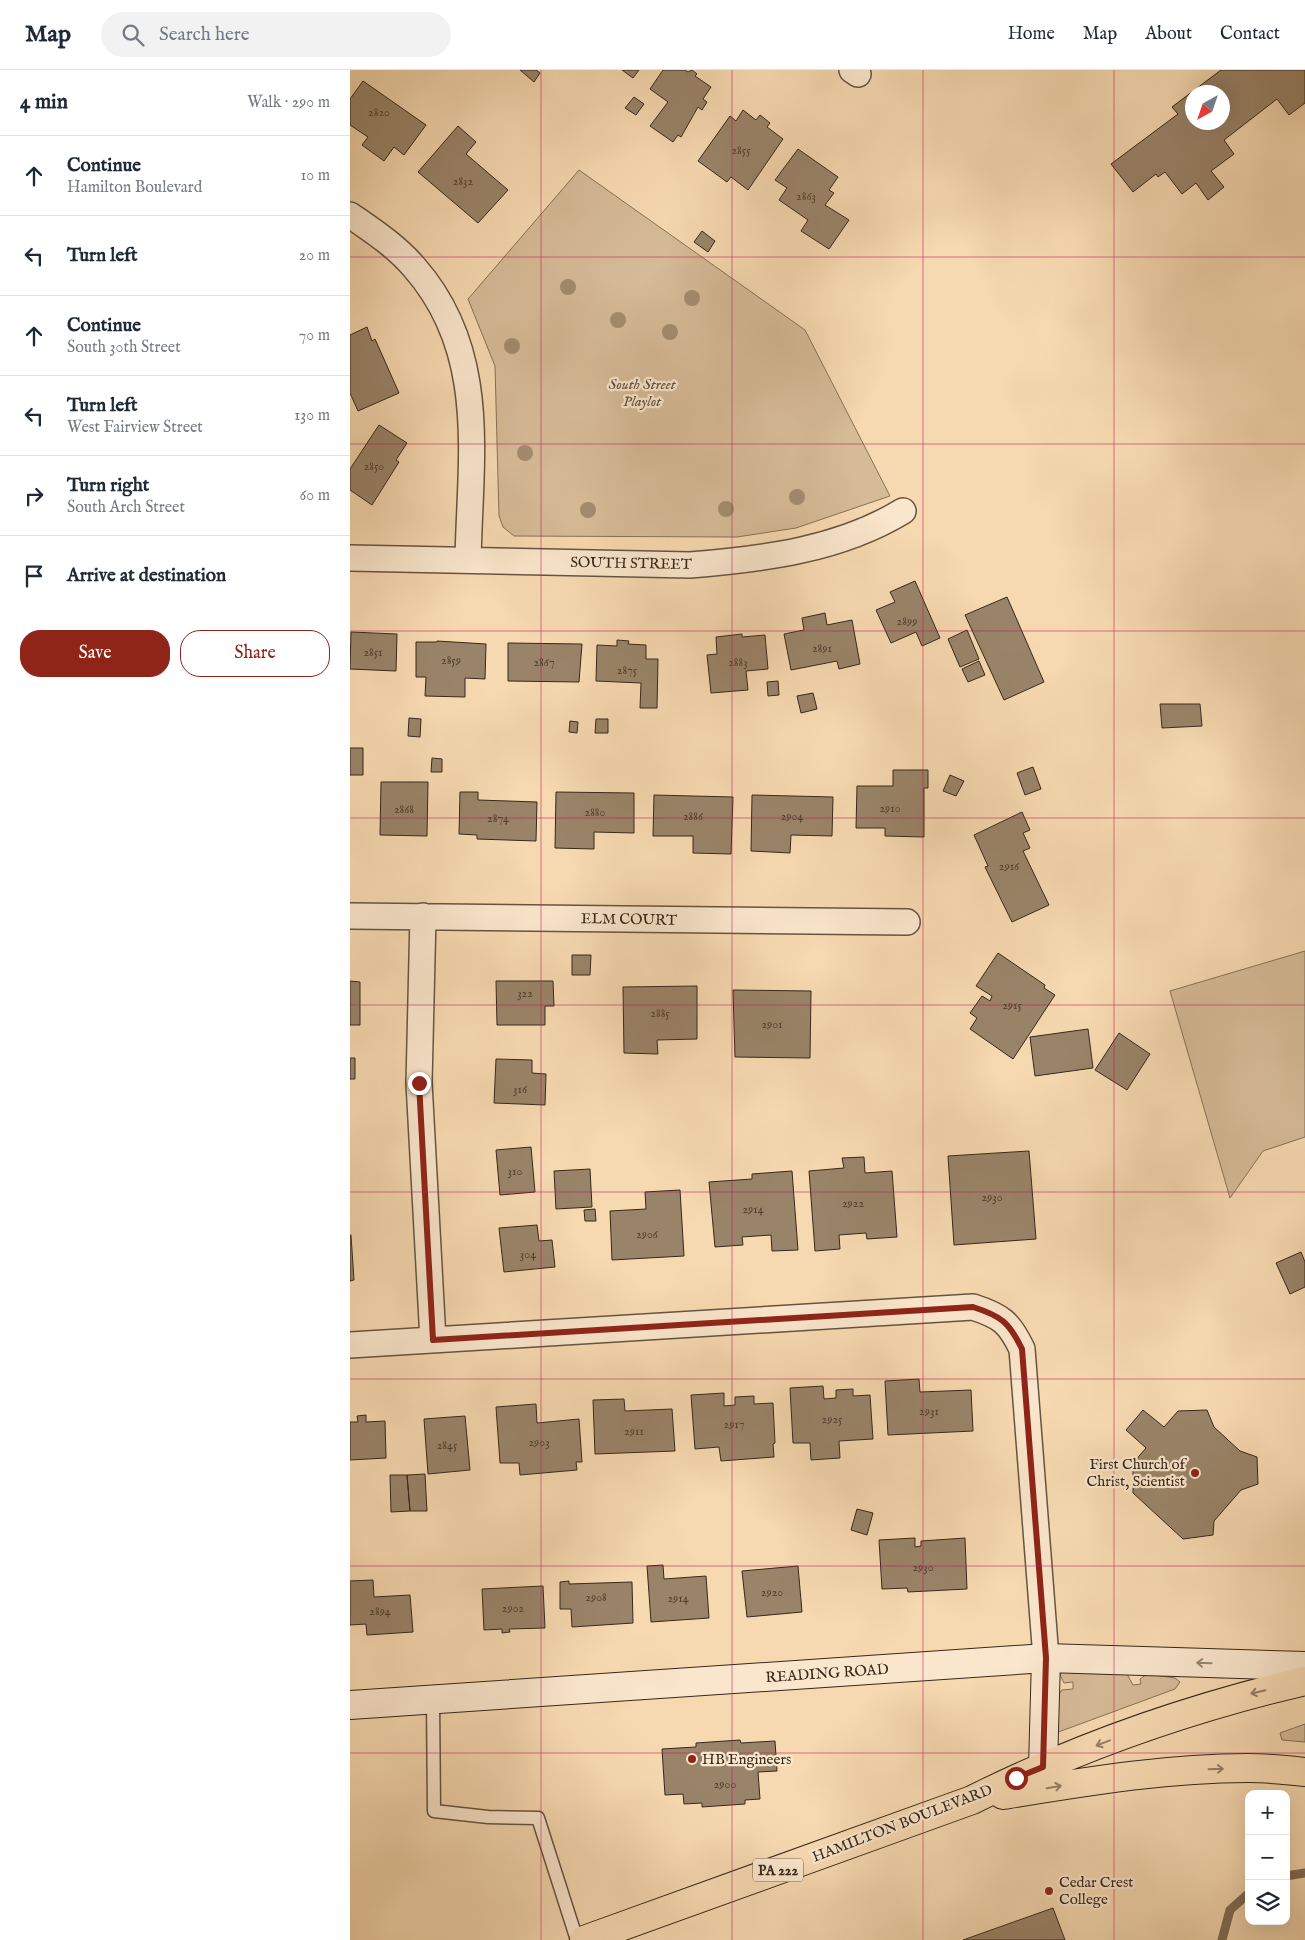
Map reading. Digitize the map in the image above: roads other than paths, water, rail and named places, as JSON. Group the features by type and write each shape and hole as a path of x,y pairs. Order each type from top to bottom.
{"main road":[{"name":"HAMILTON BOULEVARD","path":"584,1940 972,1800 1043,1767 1192,1711 1237,1697 1305,1680"},
{"name":"PA 222","path":"972,1800 1124,1776 1172,1771 1249,1768 1305,1772"}],"street":[{"path":"350,215 386,240 414,267 437,298 455,333 466,370 471,409 468,560"},
{"name":"SOUTH STREET","path":"350,558 690,564 745,561 800,551 853,535 902,511"},
{"name":"ELM COURT","path":"350,916 907,922"},
{"path":"423,916 419,1083 433,1340"},
{"path":"350,1345 973,1307 995,1314 1013,1330 1022,1349 1046,1658 1043,1767"},
{"name":"READING ROAD","path":"350,1705 1046,1658 1305,1666"}],"lane":[{"path":"433,1700 434,1811 488,1817 538,1818 577,1940"}],"waterway":[{"path":"1290,1875 1305,1873"},
{"path":"1222,1940 1230,1910 1245,1897"}],"place":[{"name":"First Church of Christ, Scientist","path":"1195,1473"},
{"name":"HB Engineers","path":"692,1759"},
{"name":"Cedar Crest College","path":"1049,1891"}],"park label":[{"name":"South Street Playlot","path":"642,392"}]}
